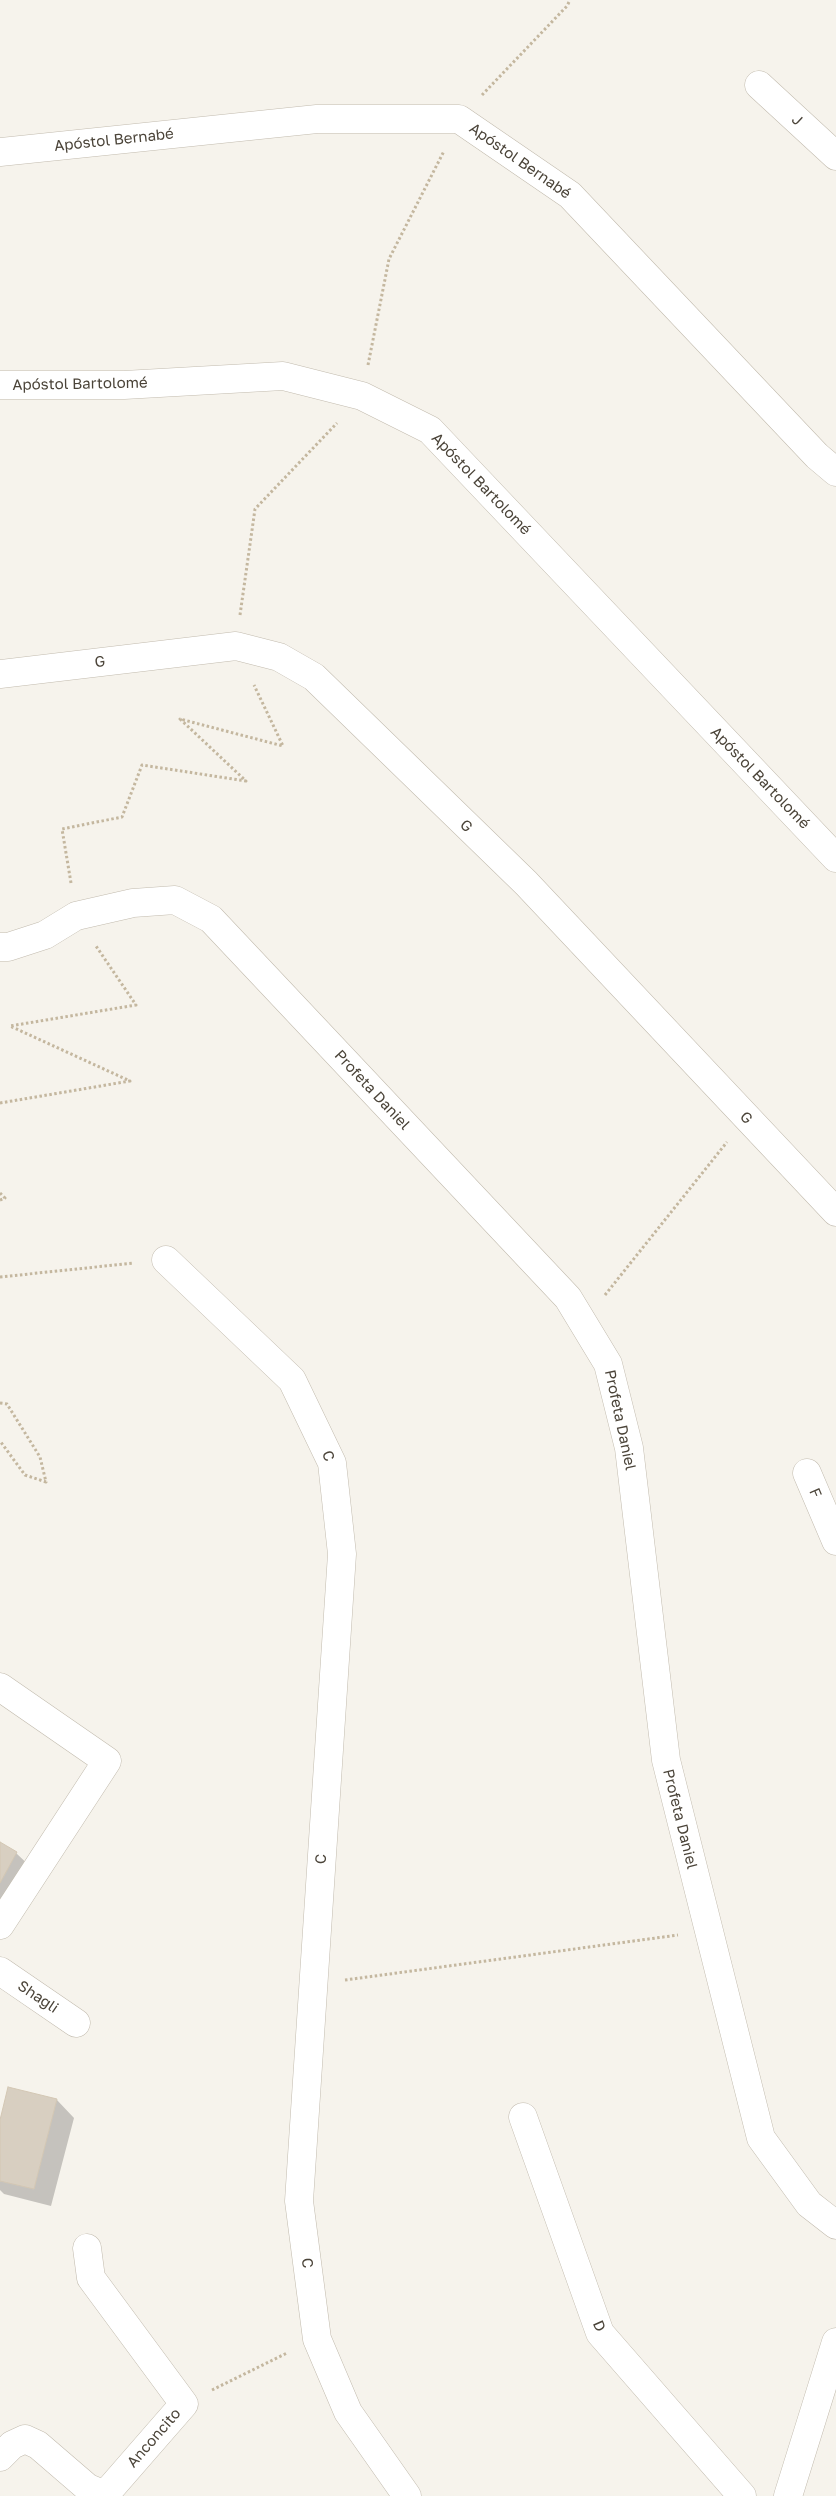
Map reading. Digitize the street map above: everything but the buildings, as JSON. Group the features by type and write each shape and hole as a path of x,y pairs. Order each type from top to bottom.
{"street":[{"name":"J","path":"759,84 836,156"},
{"name":"Apóstol Bernabé","path":"0,152 317,119 459,119 570,195 817,456 836,472"},
{"name":"Apóstol Bartolomé","path":"0,385 124,385 283,376 362,396 430,430 836,858"},
{"name":"G","path":"0,674 236,646 279,656 314,677 526,884 836,1212"},
{"name":"Profeta Daniel","path":"0,947 45,935 76,916 133,903 175,900 211,919 568,1298 608,1364 629,1448 666,1760 761,2138 809,2204 836,2225"},
{"name":"C","path":"166,1260 292,1380 332,1463 342,1554 299,2200 317,2339 348,2412 407,2496"},
{"name":"F","path":"807,1473 836,1541"},
{"path":"0,1687 107,1761 0,1925"},
{"name":"Shagli","path":"0,1971 76,2023"},
{"name":"D","path":"523,2117 600,2333 742,2496"},
{"name":"Anconcito","path":"0,2457 12,2445 25,2439 38,2445 88,2488 100,2493 110,2489 184,2404 91,2278 87,2248"},
{"path":"788,2496 836,2342"}],"path":[{"path":"583,1322 746,1118"},
{"path":"0,1193 5,1198 0,1200"},
{"path":"0,1277 166,1260"},
{"path":"0,1403 7,1404 40,1457 46,1482 25,1475 0,1441"},
{"path":"313,1984 708,1931"},
{"path":"184,2404 317,2339"}]}
